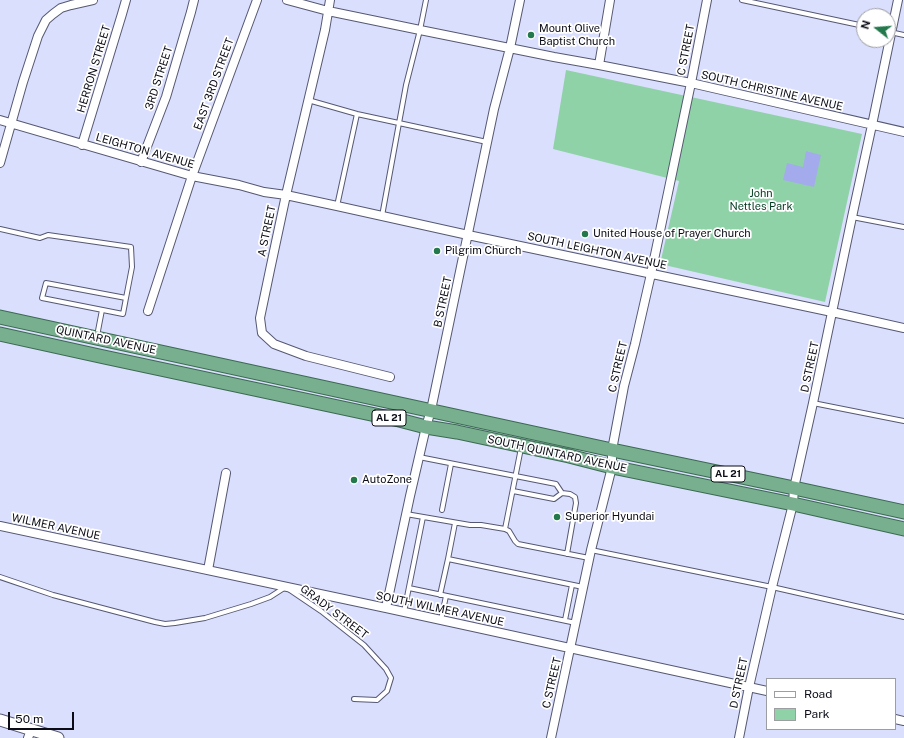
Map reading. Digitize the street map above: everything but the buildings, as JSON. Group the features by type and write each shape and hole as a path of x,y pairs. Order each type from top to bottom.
{"highway":[{"name":"QUINTARD AVENUE","path":"0,317 213,363"},
{"name":"QUINTARD AVENUE","path":"0,334 210,380"},
{"name":"SOUTH QUINTARD AVENUE","path":"213,363 904,512"},
{"name":"SOUTH QUINTARD AVENUE","path":"210,380 904,529"}],"main road":[{"path":"0,720 30,734 58,738"}],"street":[{"path":"63,0 76,4"},
{"path":"0,163 23,82 38,36 46,20 61,8 93,0"},
{"name":"HERRON STREET","path":"82,145 126,0"},
{"name":"3RD STREET","path":"142,162 166,97 194,0"},
{"name":"EAST 3RD STREET","path":"148,311 192,176 257,0"},
{"name":"SOUTH CHRISTINE AVENUE","path":"287,0 328,11 420,30 691,83 904,132"},
{"name":"A STREET","path":"330,0 325,30 286,195 260,318 262,333 274,344 306,356 390,377"},
{"name":"B STREET","path":"386,608 406,514 431,410 487,142 520,0"},
{"path":"599,65 610,0"},
{"name":"C STREET","path":"551,738 590,554 612,467 612,450 624,386 651,274 707,0"},
{"name":"D STREET","path":"739,738 748,687 793,504 794,488 872,125 886,48"},
{"name":"LEIGHTON AVENUE","path":"0,120 192,176 264,192 286,195"},
{"name":"SOUTH LEIGHTON AVENUE","path":"286,195 904,328"},
{"path":"208,570 226,473"},
{"name":"WILMER AVENUE","path":"0,526 108,549"},
{"name":"SOUTH WILMER AVENUE","path":"108,549 766,691"}],"lane":[{"path":"382,216 398,123 426,0"},
{"path":"742,0 856,24"},
{"path":"308,100 357,114 487,142"},
{"path":"337,206 357,114"},
{"path":"852,217 904,228"},
{"path":"0,229 40,238 48,235 131,247 132,267 123,314 42,298 46,283 126,298"},
{"path":"96,338 102,310"},
{"path":"813,403 904,421"},
{"path":"505,529 522,446"},
{"path":"419,457 556,484 562,493"},
{"path":"442,510 451,464"},
{"path":"512,491 554,499 562,493 570,494 575,497 576,503 567,554"},
{"path":"406,514 454,523 505,529 511,533 518,544 567,554 590,554 772,587 904,617"},
{"path":"404,612 423,517"},
{"path":"440,595 454,523"},
{"path":"448,559 583,587"},
{"name":"GRADY STREET","path":"0,577 53,595 165,624 175,624 205,618 270,597 285,587 321,611 364,645 386,669 391,678 387,691 378,700 354,699"},
{"path":"565,620 572,585"},
{"path":"409,588 576,622"},
{"path":"441,620 446,596"}],"green space":[{"name":"John Nettles Park","path":"566,70 862,134 825,302 660,264 679,181 553,149"}],"water":[{"path":"806,151 821,155 814,187 783,180 787,163 803,167"}],"place":[{"name":"Mount Olive Baptist Church","path":"531,35"},
{"name":"United House of Prayer Church","path":"585,234"},
{"name":"Pilgrim Church","path":"437,251"},
{"name":"AutoZone","path":"354,480"},
{"name":"Superior Hyundai","path":"557,517"}]}
